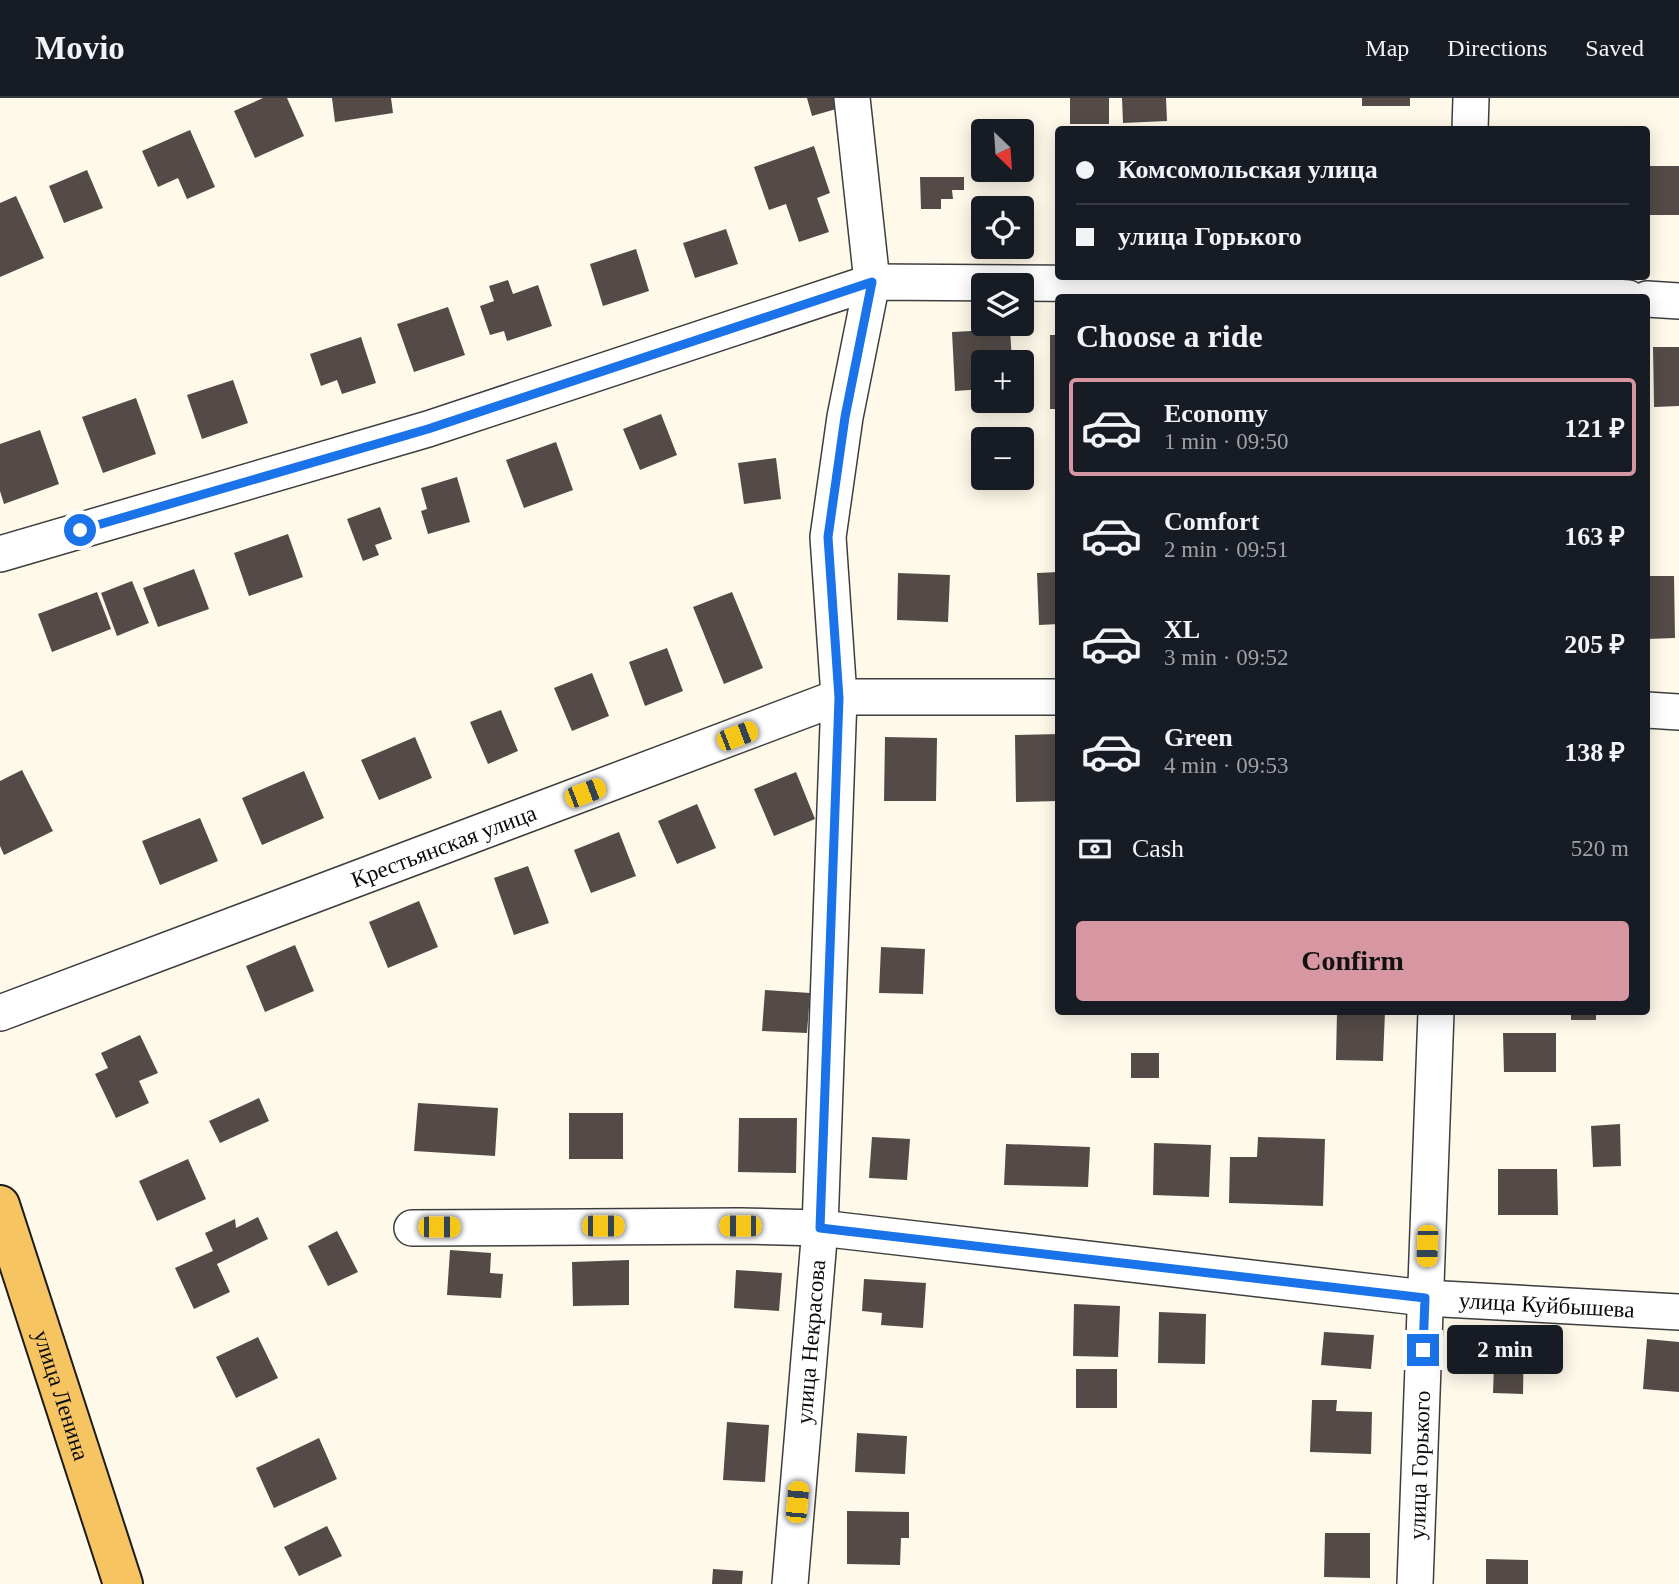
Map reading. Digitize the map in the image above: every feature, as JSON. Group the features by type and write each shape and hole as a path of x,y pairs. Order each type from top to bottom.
{"main road":[{"name":"улица Ленина","path":"0,1205 123,1584"}],"street":[{"name":"улица Некрасова","path":"790,1584 820,1228 839,698 828,537 845,417 872,282 852,98"},
{"path":"1470,126 1471,98"},
{"path":"0,554 428,429 872,282 1464,287 1568,294"},
{"path":"1650,299 1679,301"},
{"name":"Крестьянская улица","path":"0,1013 839,698 1055,697"},
{"path":"1650,710 1679,712"},
{"name":"улица Горького","path":"1415,1584 1436,1015"},
{"name":"улица Куйбышева","path":"412,1228 820,1228 1425,1298 1679,1312"}],"building":[{"path":"263,98 287,98 304,136 255,158 234,111"},
{"path":"332,98 391,98 393,113 335,122"},
{"path":"807,98 840,98 843,107 812,116"},
{"path":"1070,98 1109,98 1109,124 1070,124"},
{"path":"1122,98 1166,98 1167,121 1123,123"},
{"path":"1362,98 1410,98 1410,106 1362,106"},
{"path":"190,130 215,187 187,199 178,178 158,187 142,151"},
{"path":"814,146 830,193 817,198 829,232 799,242 786,204 769,210 754,167"},
{"path":"1650,166 1679,166 1679,215 1650,215"},
{"path":"87,170 103,208 64,223 49,186"},
{"path":"920,177 964,177 964,190 952,190 953,199 941,199 941,209 921,209"},
{"path":"16,196 44,258 0,277 0,203"},
{"path":"726,229 738,264 695,278 683,243"},
{"path":"636,249 649,291 603,306 590,264"},
{"path":"508,280 513,294 538,285 552,326 507,341 504,331 490,335 480,306 494,301 489,286"},
{"path":"448,307 465,355 414,372 397,324"},
{"path":"971,331 971,336 1010,336 1011,350 971,350 971,390 955,391 952,332"},
{"path":"1050,335 1055,335 1055,409 1050,409"},
{"path":"361,337 376,383 342,394 337,380 321,386 310,354"},
{"path":"1653,347 1679,347 1679,406 1654,407"},
{"path":"233,380 248,423 202,439 187,395"},
{"path":"136,398 156,454 103,473 82,417"},
{"path":"661,414 677,455 640,470 623,429"},
{"path":"40,430 59,484 4,504 0,491 0,444"},
{"path":"556,442 573,490 524,508 506,460"},
{"path":"776,458 781,499 744,504 738,463"},
{"path":"457,477 470,522 428,534 421,511 427,509 421,488"},
{"path":"380,507 392,539 375,545 379,555 363,561 347,519"},
{"path":"288,534 303,577 249,596 234,553"},
{"path":"194,569 209,609 158,627 143,588"},
{"path":"1055,572 1055,624 1039,625 1037,573"},
{"path":"898,573 950,575 948,622 897,620"},
{"path":"1650,576 1674,576 1675,638 1650,639"},
{"path":"132,581 149,623 117,636 101,593"},
{"path":"97,592 111,629 52,652 38,614"},
{"path":"732,592 763,668 724,684 693,607"},
{"path":"667,648 683,691 645,706 629,662"},
{"path":"592,673 609,716 572,731 554,688"},
{"path":"501,710 518,751 488,764 470,722"},
{"path":"1055,734 1055,801 1016,802 1015,735"},
{"path":"415,737 432,778 379,800 361,760"},
{"path":"885,737 937,738 936,801 884,801"},
{"path":"22,770 53,831 4,855 0,846 0,781"},
{"path":"304,771 324,818 262,845 242,798"},
{"path":"796,772 815,819 774,836 754,789"},
{"path":"697,804 716,848 677,864 658,821"},
{"path":"200,818 218,861 160,885 142,841"},
{"path":"619,832 636,876 591,893 574,850"},
{"path":"528,866 549,923 514,935 494,878"},
{"path":"419,901 438,947 388,968 369,922"},
{"path":"295,945 314,991 265,1012 246,966"},
{"path":"881,947 925,949 923,994 879,993"},
{"path":"765,990 810,993 807,1033 762,1031"},
{"path":"1337,1015 1385,1015 1383,1061 1336,1060"},
{"path":"1571,1015 1596,1015 1596,1020 1571,1020"},
{"path":"1503,1033 1556,1033 1556,1072 1504,1072"},
{"path":"140,1035 158,1073 139,1081 149,1103 116,1118 95,1074 108,1068 101,1053"},
{"path":"1131,1053 1159,1053 1159,1078 1131,1078"},
{"path":"259,1098 269,1121 220,1143 209,1121"},
{"path":"418,1103 498,1108 495,1156 414,1151"},
{"path":"569,1113 623,1113 623,1159 569,1159"},
{"path":"739,1118 797,1118 796,1173 738,1172"},
{"path":"1620,1124 1621,1166 1593,1167 1591,1126"},
{"path":"872,1137 910,1139 907,1180 869,1178"},
{"path":"1258,1137 1325,1139 1323,1206 1229,1203 1230,1157 1257,1157"},
{"path":"1154,1143 1211,1145 1209,1197 1153,1195"},
{"path":"1006,1144 1090,1147 1088,1187 1004,1185"},
{"path":"188,1159 206,1199 157,1221 139,1181"},
{"path":"1498,1169 1557,1169 1558,1215 1498,1215"},
{"path":"258,1217 268,1239 217,1264 230,1292 194,1309 175,1268 213,1251 205,1233 235,1219 236,1228"},
{"path":"337,1231 358,1272 328,1286 308,1246"},
{"path":"450,1250 491,1253 490,1273 503,1274 501,1298 447,1295"},
{"path":"629,1260 629,1305 573,1306 572,1262"},
{"path":"736,1270 782,1273 779,1311 734,1308"},
{"path":"864,1279 926,1283 923,1328 881,1325 882,1313 862,1311"},
{"path":"1074,1304 1120,1306 1118,1357 1073,1356"},
{"path":"1159,1312 1206,1314 1205,1364 1158,1363"},
{"path":"1324,1332 1374,1335 1371,1369 1321,1365"},
{"path":"1495,1336 1524,1336 1523,1394 1493,1393"},
{"path":"258,1337 278,1378 236,1398 216,1357"},
{"path":"1647,1339 1679,1342 1679,1392 1643,1389"},
{"path":"1076,1369 1117,1369 1117,1408 1076,1408"},
{"path":"1312,1400 1337,1400 1336,1411 1372,1412 1371,1454 1310,1452"},
{"path":"727,1422 769,1425 765,1482 723,1480"},
{"path":"857,1433 907,1436 905,1474 855,1472"},
{"path":"319,1438 337,1479 274,1508 256,1468"},
{"path":"847,1511 909,1512 909,1538 901,1538 900,1565 847,1564"},
{"path":"327,1526 342,1556 299,1576 284,1547"},
{"path":"1325,1533 1370,1533 1370,1578 1324,1577"},
{"path":"1486,1559 1528,1560 1528,1584 1486,1584"},
{"path":"713,1569 743,1571 742,1584 712,1584"}],"route":[{"path":"80,530 428,429 872,282 845,417 828,537 839,698 820,1228 1425,1298 1423,1350"}]}
